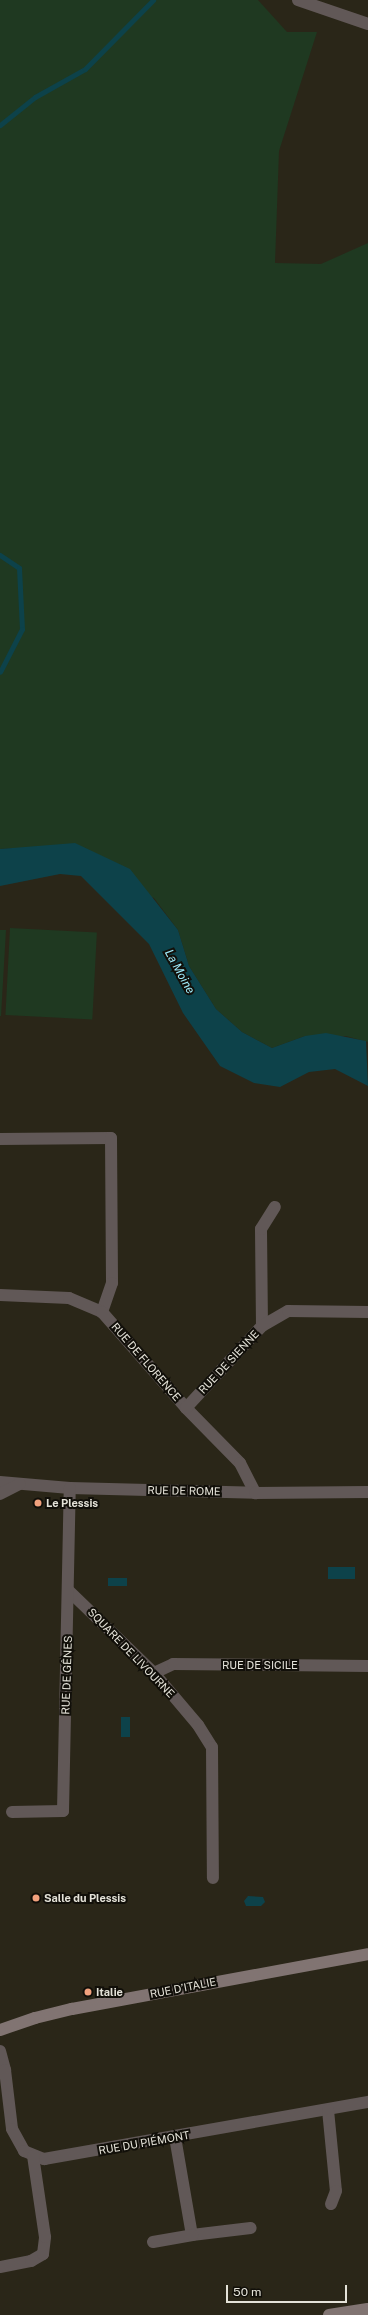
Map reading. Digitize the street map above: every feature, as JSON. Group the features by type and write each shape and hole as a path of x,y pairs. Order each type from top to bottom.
{"street":[{"path":"298,0 368,24"},
{"path":"0,1139 111,1138 112,1283 102,1312"},
{"path":"262,1326 261,1229 274,1207"},
{"name":"RUE DE FLORENCE","path":"0,1295 69,1298 102,1312 186,1408 240,1463 255,1493"},
{"name":"RUE DE SIENNE","path":"186,1408 262,1326 288,1311 368,1312"},
{"name":"RUE DE ROME","path":"0,1482 70,1488 255,1493 368,1492"},
{"path":"0,1494 20,1484"},
{"name":"RUE DE GÊNES","path":"12,1812 63,1811 69,1591 70,1488"},
{"name":"SQUARE DE LIVOURNE","path":"69,1591 154,1673 198,1725 212,1747 213,1878"},
{"name":"RUE DE SICILE","path":"154,1673 173,1664 368,1666"},
{"name":"RUE D’ITALIE","path":"0,2030 35,2018 72,2009 368,1954"},
{"path":"0,2051 5,2070 12,2129 24,2151 33,2156 46,2237 43,2254 31,2261 0,2267"},
{"name":"RUE DU PIÉMONT","path":"33,2156 44,2159 175,2138 368,2102"},
{"path":"328,2110 336,2191 330,2204"},
{"path":"175,2138 192,2235"},
{"path":"153,2242 192,2235 251,2228"},
{"path":"329,2315 368,2309"}],"green space":[{"path":"0,0 258,0 287,32 317,32 279,151 275,263 321,264 368,243 368,1042 346,1036 305,1036 272,1048 242,1032 216,1009 189,966 178,930 154,898 17,848 0,849"},
{"path":"10,928 97,933 92,1019 5,1015"},
{"path":"0,930 6,930 1,1016 0,1016"}],"water":[{"name":"La Moine","path":"75,843 130,869 178,930 189,966 216,1009 242,1032 272,1048 305,1036 326,1033 366,1041 368,1086 335,1069 309,1072 280,1087 254,1083 220,1066 183,1013 149,944 81,876 60,874 0,886 0,849"},
{"path":"328,1567 355,1567 355,1579 328,1579"},
{"path":"108,1578 127,1578 127,1586 108,1586"},
{"path":"121,1717 130,1717 130,1737 121,1737"},
{"path":"248,1896 263,1897 265,1902 261,1906 246,1906 244,1901"}],"waterway":[{"path":"0,125 35,97 85,69 153,0"},
{"path":"0,555 19,568 22,629 0,672"}],"place":[{"name":"Le Plessis","path":"38,1503"},
{"name":"Salle du Plessis","path":"36,1898"},
{"name":"Italie","path":"88,1992"}]}
